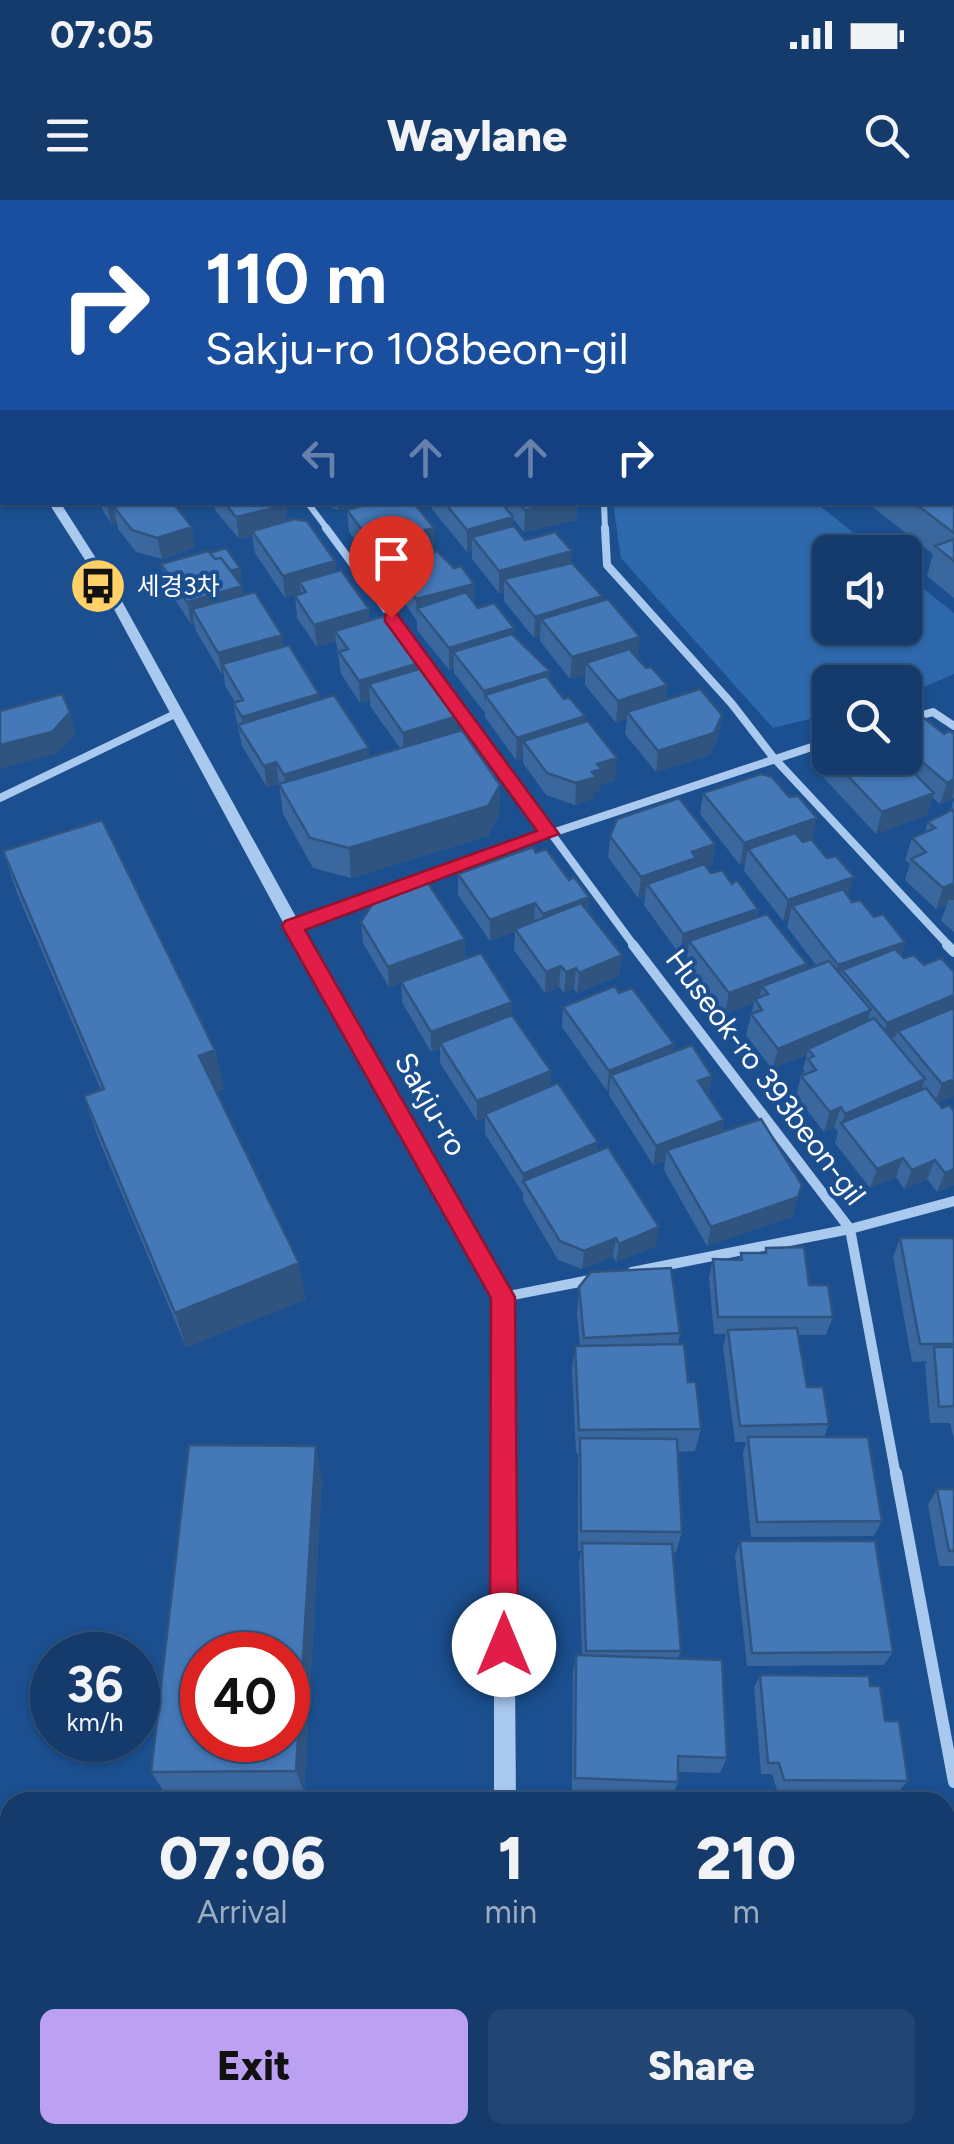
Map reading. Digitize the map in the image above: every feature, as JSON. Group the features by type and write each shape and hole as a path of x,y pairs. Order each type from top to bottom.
{"street":[{"name":"Sakju-ro","path":"56,505 107,584 292,926 503,1297 505,1792"},
{"name":"Huseok-ro 393beon-gil","path":"308,505 549,834 850,1230 954,1782"},
{"path":"604,505 608,565 732,704 773,757 954,952"},
{"path":"922,715 934,712 954,726"},
{"path":"0,798 177,713"},
{"path":"292,926 812,746"},
{"path":"619,1275 850,1230 954,1201"},
{"path":"503,1297 600,1278"}],"shaded area":[{"path":"613,505 819,505 856,535 812,535 812,645 922,645 922,588 954,613 954,674 922,688 922,665 812,665 812,718 773,728 621,558"}],"building":[{"path":"174,505 192,527 157,538 132,530 114,507"},
{"path":"226,505 279,505 278,507 236,517"},
{"path":"365,505 415,505 434,528 425,530 432,540 380,554 347,510"},
{"path":"446,505 503,505 513,517 467,530"},
{"path":"521,505 547,505 525,510"},
{"path":"917,505 954,505 954,533"},
{"path":"294,519 307,521 335,561 283,576 252,531"},
{"path":"514,526 525,540 555,532 572,551 499,571 472,537"},
{"path":"954,539 954,561 935,546"},
{"path":"226,548 240,568 231,571 221,558 215,559 210,553"},
{"path":"208,551 215,559 221,558 242,586 187,602 161,564"},
{"path":"437,551 454,568 461,566 474,584 416,599 391,563"},
{"path":"572,563 602,596 535,617 504,579"},
{"path":"341,570 369,609 314,625 295,596 306,592 299,582"},
{"path":"255,592 282,635 218,653 192,609"},
{"path":"466,592 478,608 494,603 514,628 449,648 417,608"},
{"path":"608,599 640,637 572,657 541,619"},
{"path":"384,616 419,663 359,681 339,652 348,649 335,631"},
{"path":"512,634 550,671 484,691 453,652"},
{"path":"289,645 319,694 242,717 233,703 243,700 222,664"},
{"path":"629,649 667,685 618,701 586,663"},
{"path":"422,668 457,716 403,733 369,684"},
{"path":"546,676 564,699 569,697 585,716 517,738 485,695"},
{"path":"700,689 722,715 714,733 658,751 627,712"},
{"path":"62,694 70,712 52,732 0,745 0,711"},
{"path":"334,695 369,748 284,775 276,762 264,766 238,725"},
{"path":"922,716 944,734 954,734 954,779 947,783 922,762"},
{"path":"588,721 617,758 597,764 601,769 592,772 596,777 576,783 547,773 523,741"},
{"path":"462,730 500,785 488,806 349,848 310,838 279,784"},
{"path":"761,774 772,777 789,797 798,796 817,818 744,843 703,793"},
{"path":"847,775 916,775 934,793 882,812"},
{"path":"679,798 715,844 692,852 696,858 641,877 610,836 617,819"},
{"path":"952,810 954,883 943,888 911,859 926,852 912,838 935,828 928,822"},
{"path":"102,820 215,1050 199,1056 299,1263 175,1313 84,1096 104,1089 3,851"},
{"path":"795,833 803,842 811,839 827,858 836,856 854,877 788,900 748,849"},
{"path":"533,847 536,853 546,849 569,880 574,877 589,897 543,914 535,903 490,920 458,874"},
{"path":"704,864 711,873 722,870 732,884 737,880 758,909 683,934 647,884"},
{"path":"428,883 465,939 388,967 361,922 375,900"},
{"path":"843,889 852,902 860,900 874,917 883,914 905,942 838,965 792,906"},
{"path":"581,903 622,955 579,973 576,968 566,972 561,966 546,972 515,929"},
{"path":"767,914 807,964 729,993 689,941"},
{"path":"895,949 904,958 914,955 924,965 941,958 954,972 954,995 887,1023 842,970"},
{"path":"481,953 512,1002 431,1032 401,982"},
{"path":"829,961 871,1010 778,1049 751,1014 762,1010 755,999 768,994 762,986"},
{"path":"615,986 619,993 632,988 674,1044 609,1071 563,1007"},
{"path":"954,1008 954,1079 942,1084 898,1031"},
{"path":"512,1015 551,1071 477,1101 440,1043"},
{"path":"874,1018 925,1079 845,1114 841,1107 830,1112 801,1076 816,1070 808,1059 814,1056 808,1049"},
{"path":"692,1045 712,1076 698,1081 724,1120 656,1146 611,1075"},
{"path":"558,1083 598,1142 523,1174 485,1114"},
{"path":"926,1088 942,1108 949,1105 954,1111 954,1169 945,1173 935,1160 912,1170 903,1158 877,1169 841,1123"},
{"path":"761,1119 802,1185 798,1197 711,1227 667,1150"},
{"path":"608,1147 659,1227 619,1244 616,1238 584,1251 560,1241 523,1181"},
{"path":"900,1238 954,1238 954,1344 920,1344"},
{"path":"804,1247 809,1285 828,1285 833,1317 718,1317 713,1259 742,1260 741,1253"},
{"path":"671,1268 680,1333 584,1338 579,1287 591,1272"},
{"path":"797,1328 807,1387 823,1387 829,1424 740,1426 728,1330"},
{"path":"684,1344 688,1382 696,1382 701,1429 579,1430 575,1346"},
{"path":"934,1347 954,1347 954,1406 939,1407"},
{"path":"748,1437 868,1437 882,1521 757,1522"},
{"path":"580,1438 677,1439 682,1532 581,1531"},
{"path":"189,1445 316,1446 305,1632 180,1632 180,1762 297,1762 296,1771 151,1772 152,1762 160,1762 160,1695"},
{"path":"937,1489 954,1489 954,1551 949,1551"},
{"path":"740,1541 875,1541 893,1652 752,1653"},
{"path":"582,1543 672,1544 681,1651 586,1651"},
{"path":"576,1655 722,1660 727,1758 678,1756 678,1782 575,1778"},
{"path":"760,1675 869,1676 870,1686 880,1686 885,1721 899,1721 908,1781 784,1780 779,1763 768,1763"}],"place":[{"name":"세경3차","path":"98,586"}],"route":[{"path":"391,618 549,834 292,926 503,1297 504,1645"}]}
